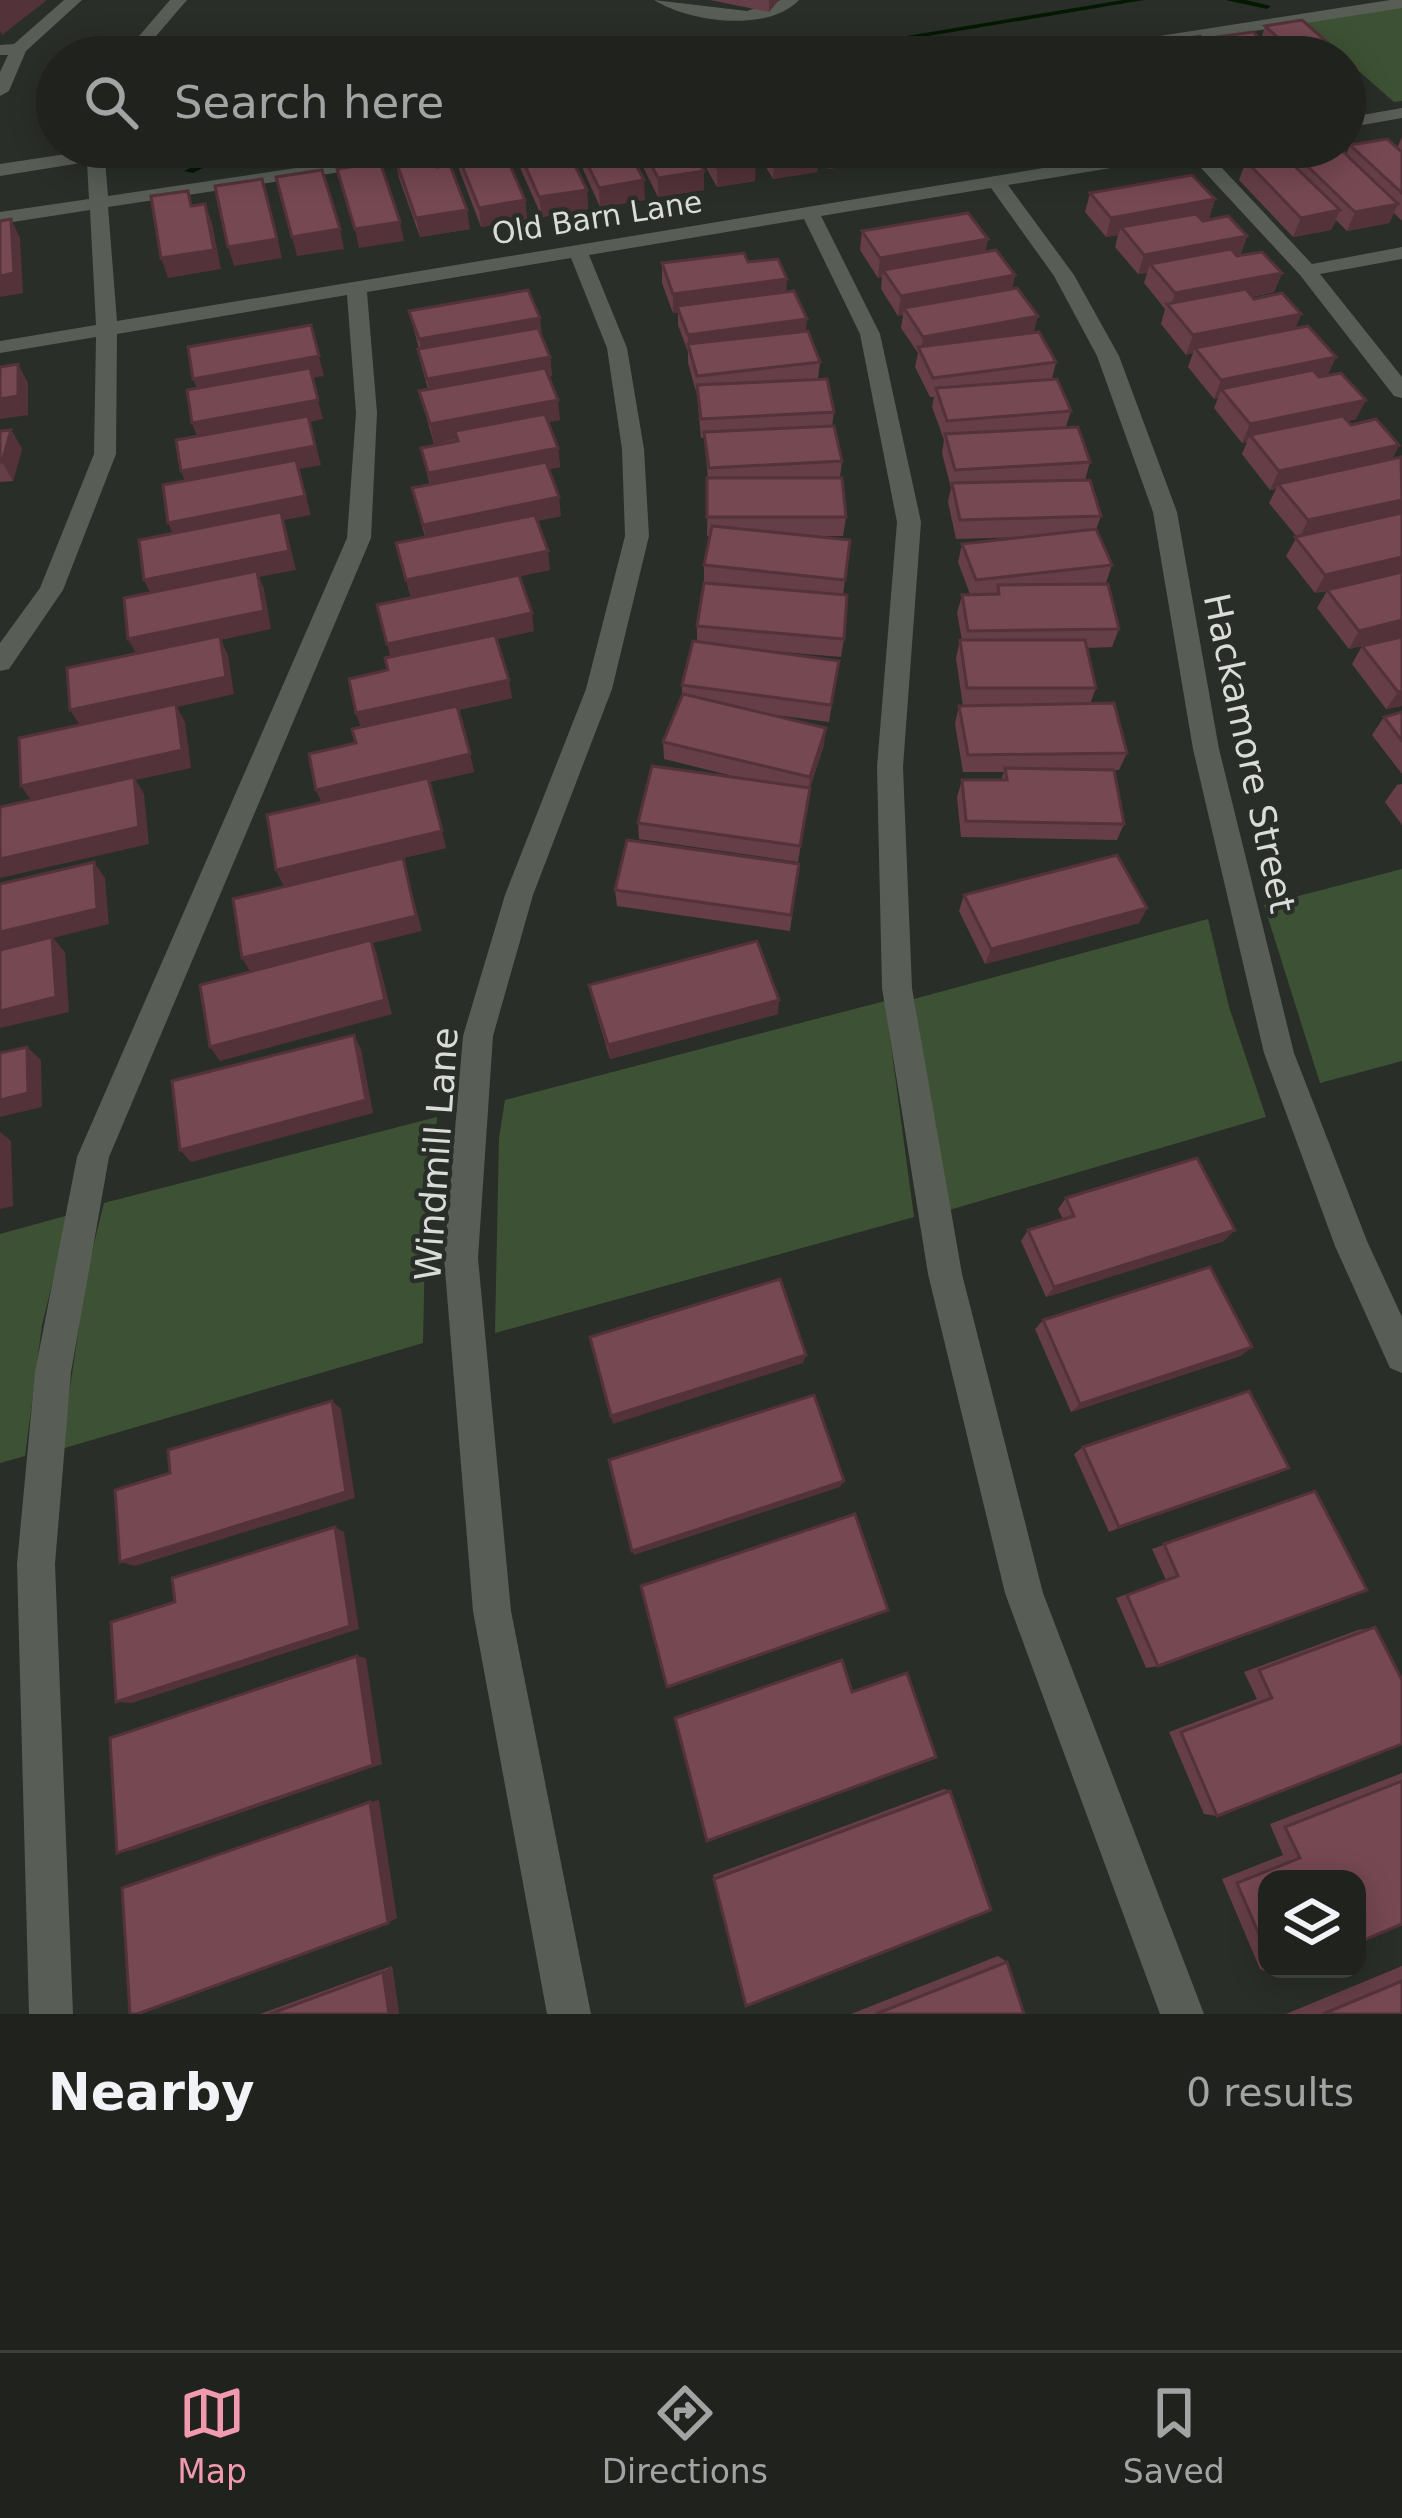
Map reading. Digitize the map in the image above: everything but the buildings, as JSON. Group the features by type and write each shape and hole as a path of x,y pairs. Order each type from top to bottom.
{"street":[{"path":"0,91 10,50 74,0"},
{"path":"147,36 179,0"},
{"path":"662,0 747,16 770,14 790,0"},
{"path":"1191,36 1402,3"},
{"path":"1366,119 1402,113"},
{"path":"0,170 36,163"},
{"path":"0,662 51,590 105,454 107,329 95,168"},
{"path":"0,218 333,168"},
{"name":"Old Barn Lane","path":"0,347 1080,168"},
{"path":"1217,168 1307,271 1402,392"},
{"name":"Hackamore Street","path":"996,182 1064,274 1108,356 1165,512 1206,749 1279,1053 1352,1246 1402,1356"},
{"path":"810,213 870,334 910,522 890,767 897,988 945,1274 1024,1594 1183,2014"},
{"name":"Windmill Lane","path":"569,2014 492,1612 461,1258 478,1036 519,895 599,688 637,536 633,449 616,348 578,251"},
{"path":"1307,271 1402,253"},
{"path":"51,2014 36,1564 53,1372 94,1157 359,538 370,454 364,340 356,288"}],"green space":[{"path":"1402,6 1402,101 1394,102 1366,77 1366,36 1319,36 1302,21"},
{"path":"1402,869 1402,1061 1320,1083 1264,905"},
{"path":"1208,919 1229,1007 1266,1117 946,1211 914,999"},
{"path":"885,1001 914,1217 495,1333 499,1138 505,1100"},
{"path":"437,1117 425,1245 423,1343 61,1449 87,1272 104,1203"},
{"path":"69,1215 42,1325 25,1456 0,1463 0,1234"}],"waterway":[{"path":"916,36 1140,0"},
{"path":"1230,0 1267,6"},
{"path":"189,171 195,168"}]}
